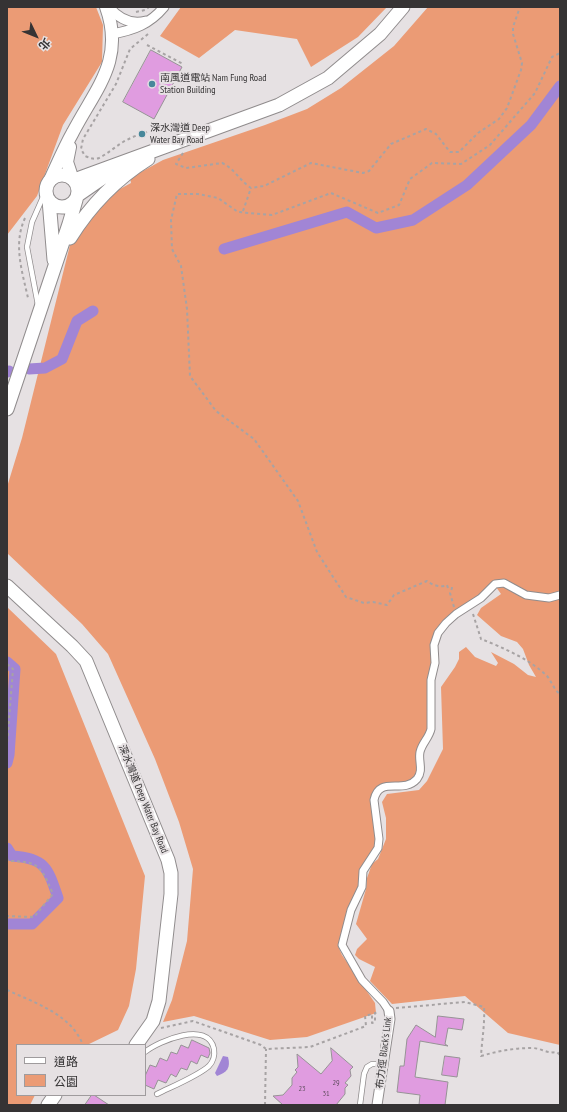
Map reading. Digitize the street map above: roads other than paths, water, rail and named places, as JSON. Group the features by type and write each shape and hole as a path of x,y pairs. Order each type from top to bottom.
{"main road":[{"path":"54,266 48,190 59,175 73,179 279,106 328,78 380,34 403,7"},
{"path":"54,266 82,218 99,200 132,170 171,144"},
{"path":"48,190 56,206 62,207 71,205 77,198 126,161"},
{"path":"7,409 77,198 79,190 73,179"},
{"name":"深水灣道 Deep Water Bay Road","path":"7,586 72,646 86,661 168,860 171,873 171,894 160,1001 154,1020 137,1044"},
{"path":"48,1105 54,1096"}],"street":[{"path":"48,190 73,132 106,73 112,56 112,34 106,7"},
{"path":"109,7 117,16 128,21 144,22 152,19"},
{"path":"112,34 138,28 152,19 164,7"},
{"path":"73,132 67,162 73,179"},
{"name":"布力徑 Black's Link","path":"377,1105 390,1019 389,1010 362,980 342,945 351,910 362,887 363,871 378,848 379,839 374,800 375,794 383,787 409,785 418,778 421,771 420,752 430,736 431,729 431,680 435,663 434,646 438,633 456,614 481,598 496,584 504,583 526,595 549,598 560,595"}],"lane":[{"path":"39,314 27,247 32,222 48,190"},
{"path":"146,1051 166,1039 187,1035 202,1036 211,1042 213,1047 214,1058 208,1067 157,1094"},
{"path":"360,1105 365,1070 372,1064 383,1064"}],"waterway":[{"path":"224,249 347,212 376,228 413,220 467,185 531,125 560,86"},
{"path":"29,369 45,368 62,359 77,321 93,311"},
{"path":"7,662 15,669 9,755 7,763"},
{"path":"7,848 12,856 32,859 44,867 48,872 58,898 32,924 7,924"}],"place":[{"name":"南風道電站 Nam Fung Road Station Building","path":"152,84"},
{"name":"深水灣道 Deep Water Bay Road","path":"142,134"}]}
